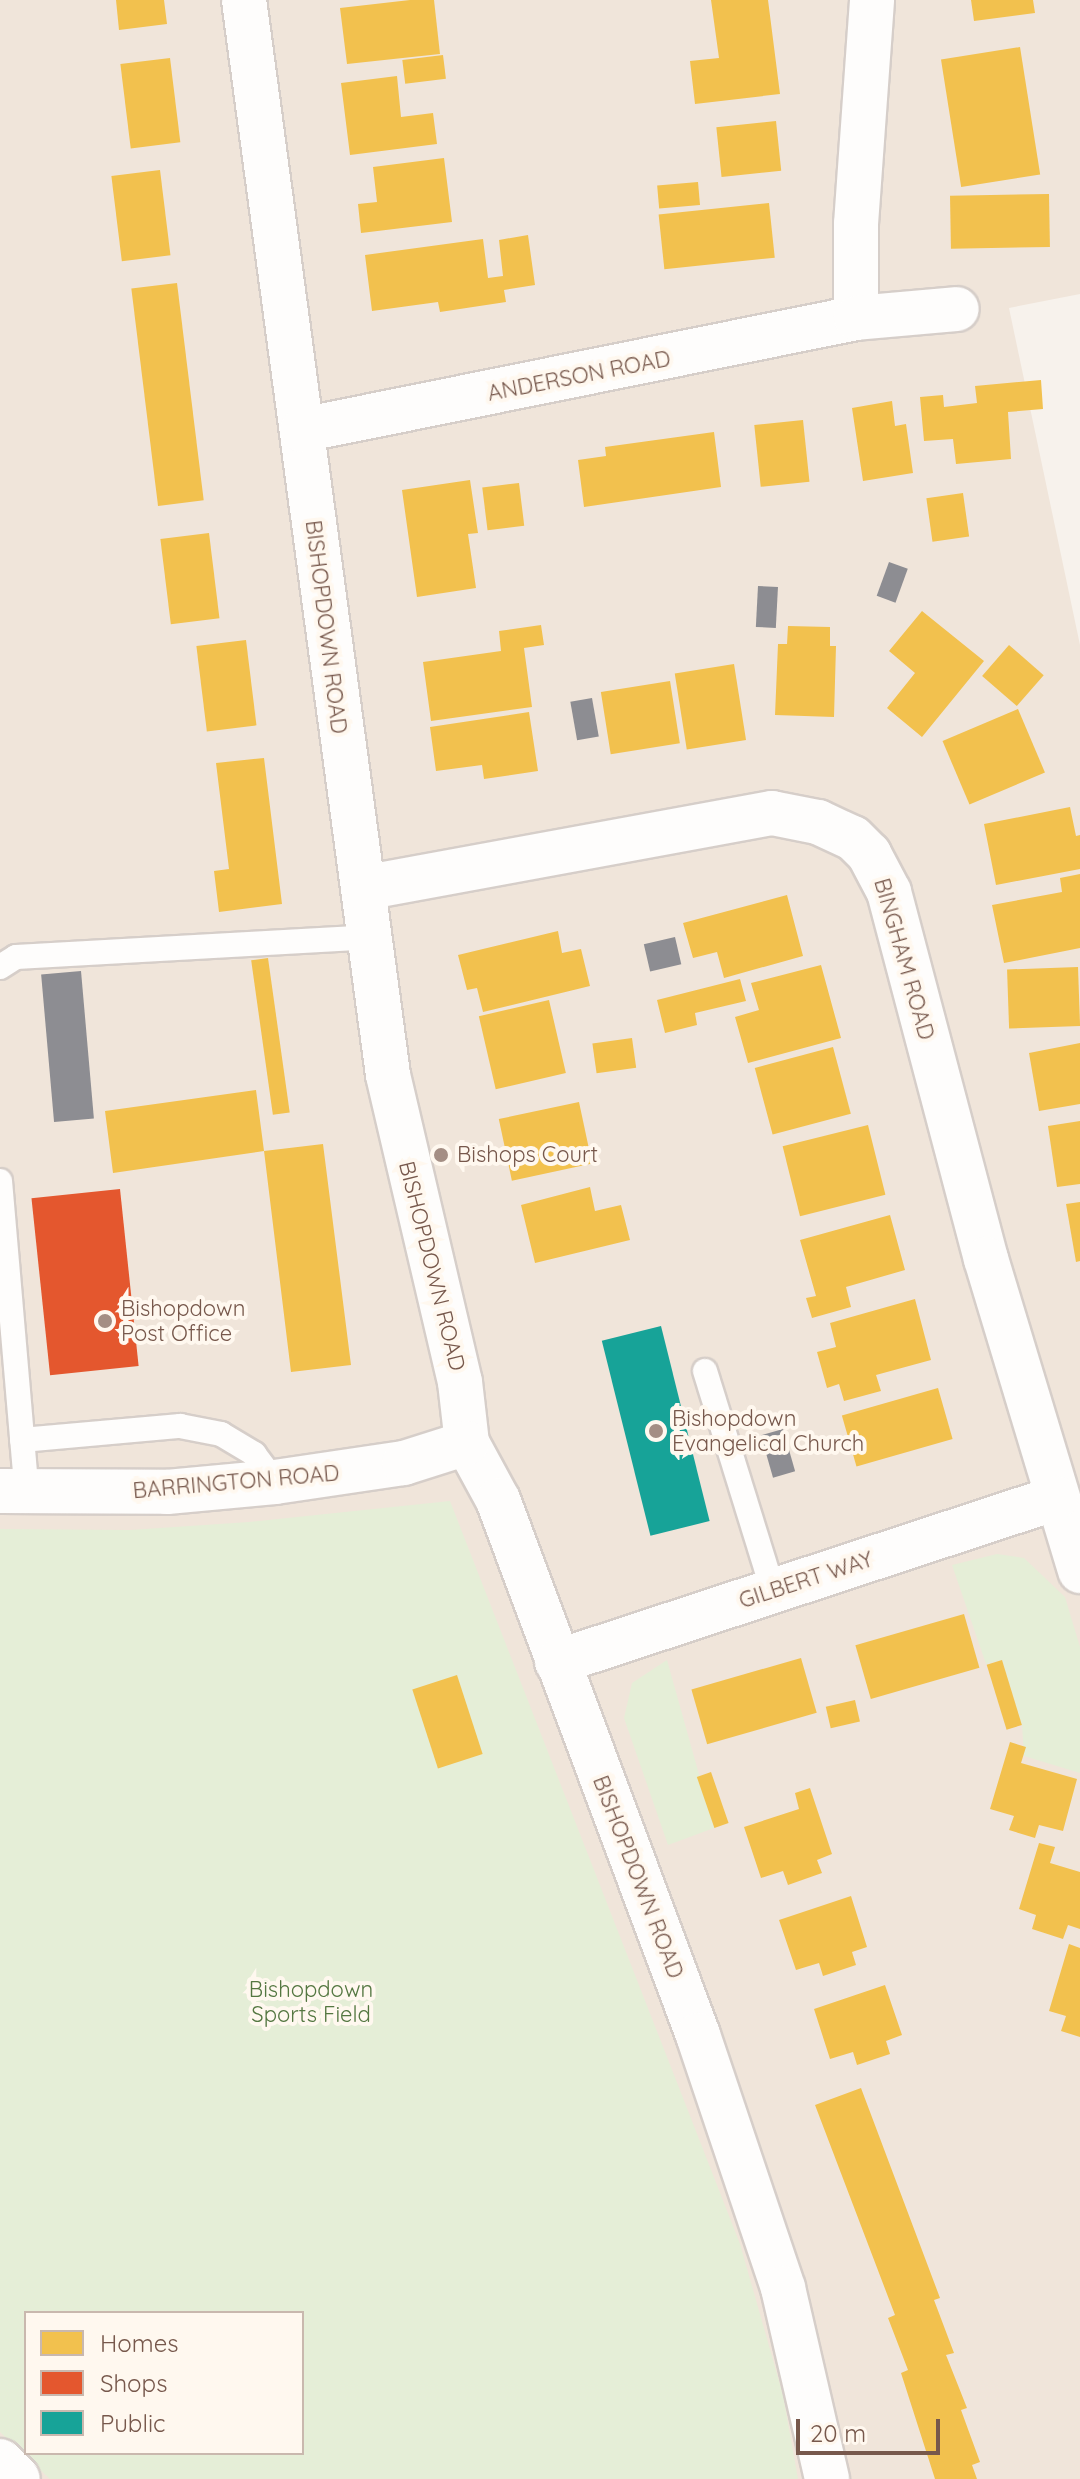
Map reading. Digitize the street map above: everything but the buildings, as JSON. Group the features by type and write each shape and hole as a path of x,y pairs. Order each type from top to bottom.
{"street":[{"name":"BISHOPDOWN ROAD","path":"244,0 388,1075 460,1382 467,1443 498,1500 744,2169 803,2359 827,2479"},
{"path":"856,318 856,224 872,0"},
{"name":"ANDERSON ROAD","path":"302,430 856,318 957,309"},
{"name":"BINGHAM ROAD","path":"363,888 772,813 818,822 853,838 869,854 889,892 986,1259 1080,1571"},
{"name":"BARRINGTON ROAD","path":"13,1492 167,1492 275,1482 404,1463 467,1443"},
{"name":"GILBERT WAY","path":"557,1662 1056,1498"},
{"path":"0,2461 18,2479"}],"lane":[{"path":"0,967 16,957 369,937"},
{"path":"0,1181 22,1440 13,1492"},
{"path":"705,1371 773,1591"},
{"path":"22,1440 180,1426 221,1434 254,1454 275,1482"}],"shaded area":[{"path":"0,0 1080,0 1080,294 1009,308 1080,645 1080,2479 0,2479"}],"green space":[{"name":"Bishopdown Sports Field","path":"450,1501 740,2244 783,2395 798,2479 50,2479 24,2455 304,2455 304,2311 24,2311 24,2455 0,2432 0,1529 130,1530 249,1522"},
{"path":"997,1554 1024,1558 1065,1597 1080,1647 1080,1773 1024,1756 1022,1725 1002,1660 986,1664 952,1565"},
{"path":"667,1660 714,1828 668,1845 624,1718 632,1683"}],"place":[{"name":"Bishops Court","path":"441,1155"},
{"name":"Bishopdown Post Office","path":"105,1321"},
{"name":"Bishopdown Evangelical Church","path":"656,1431"}]}
